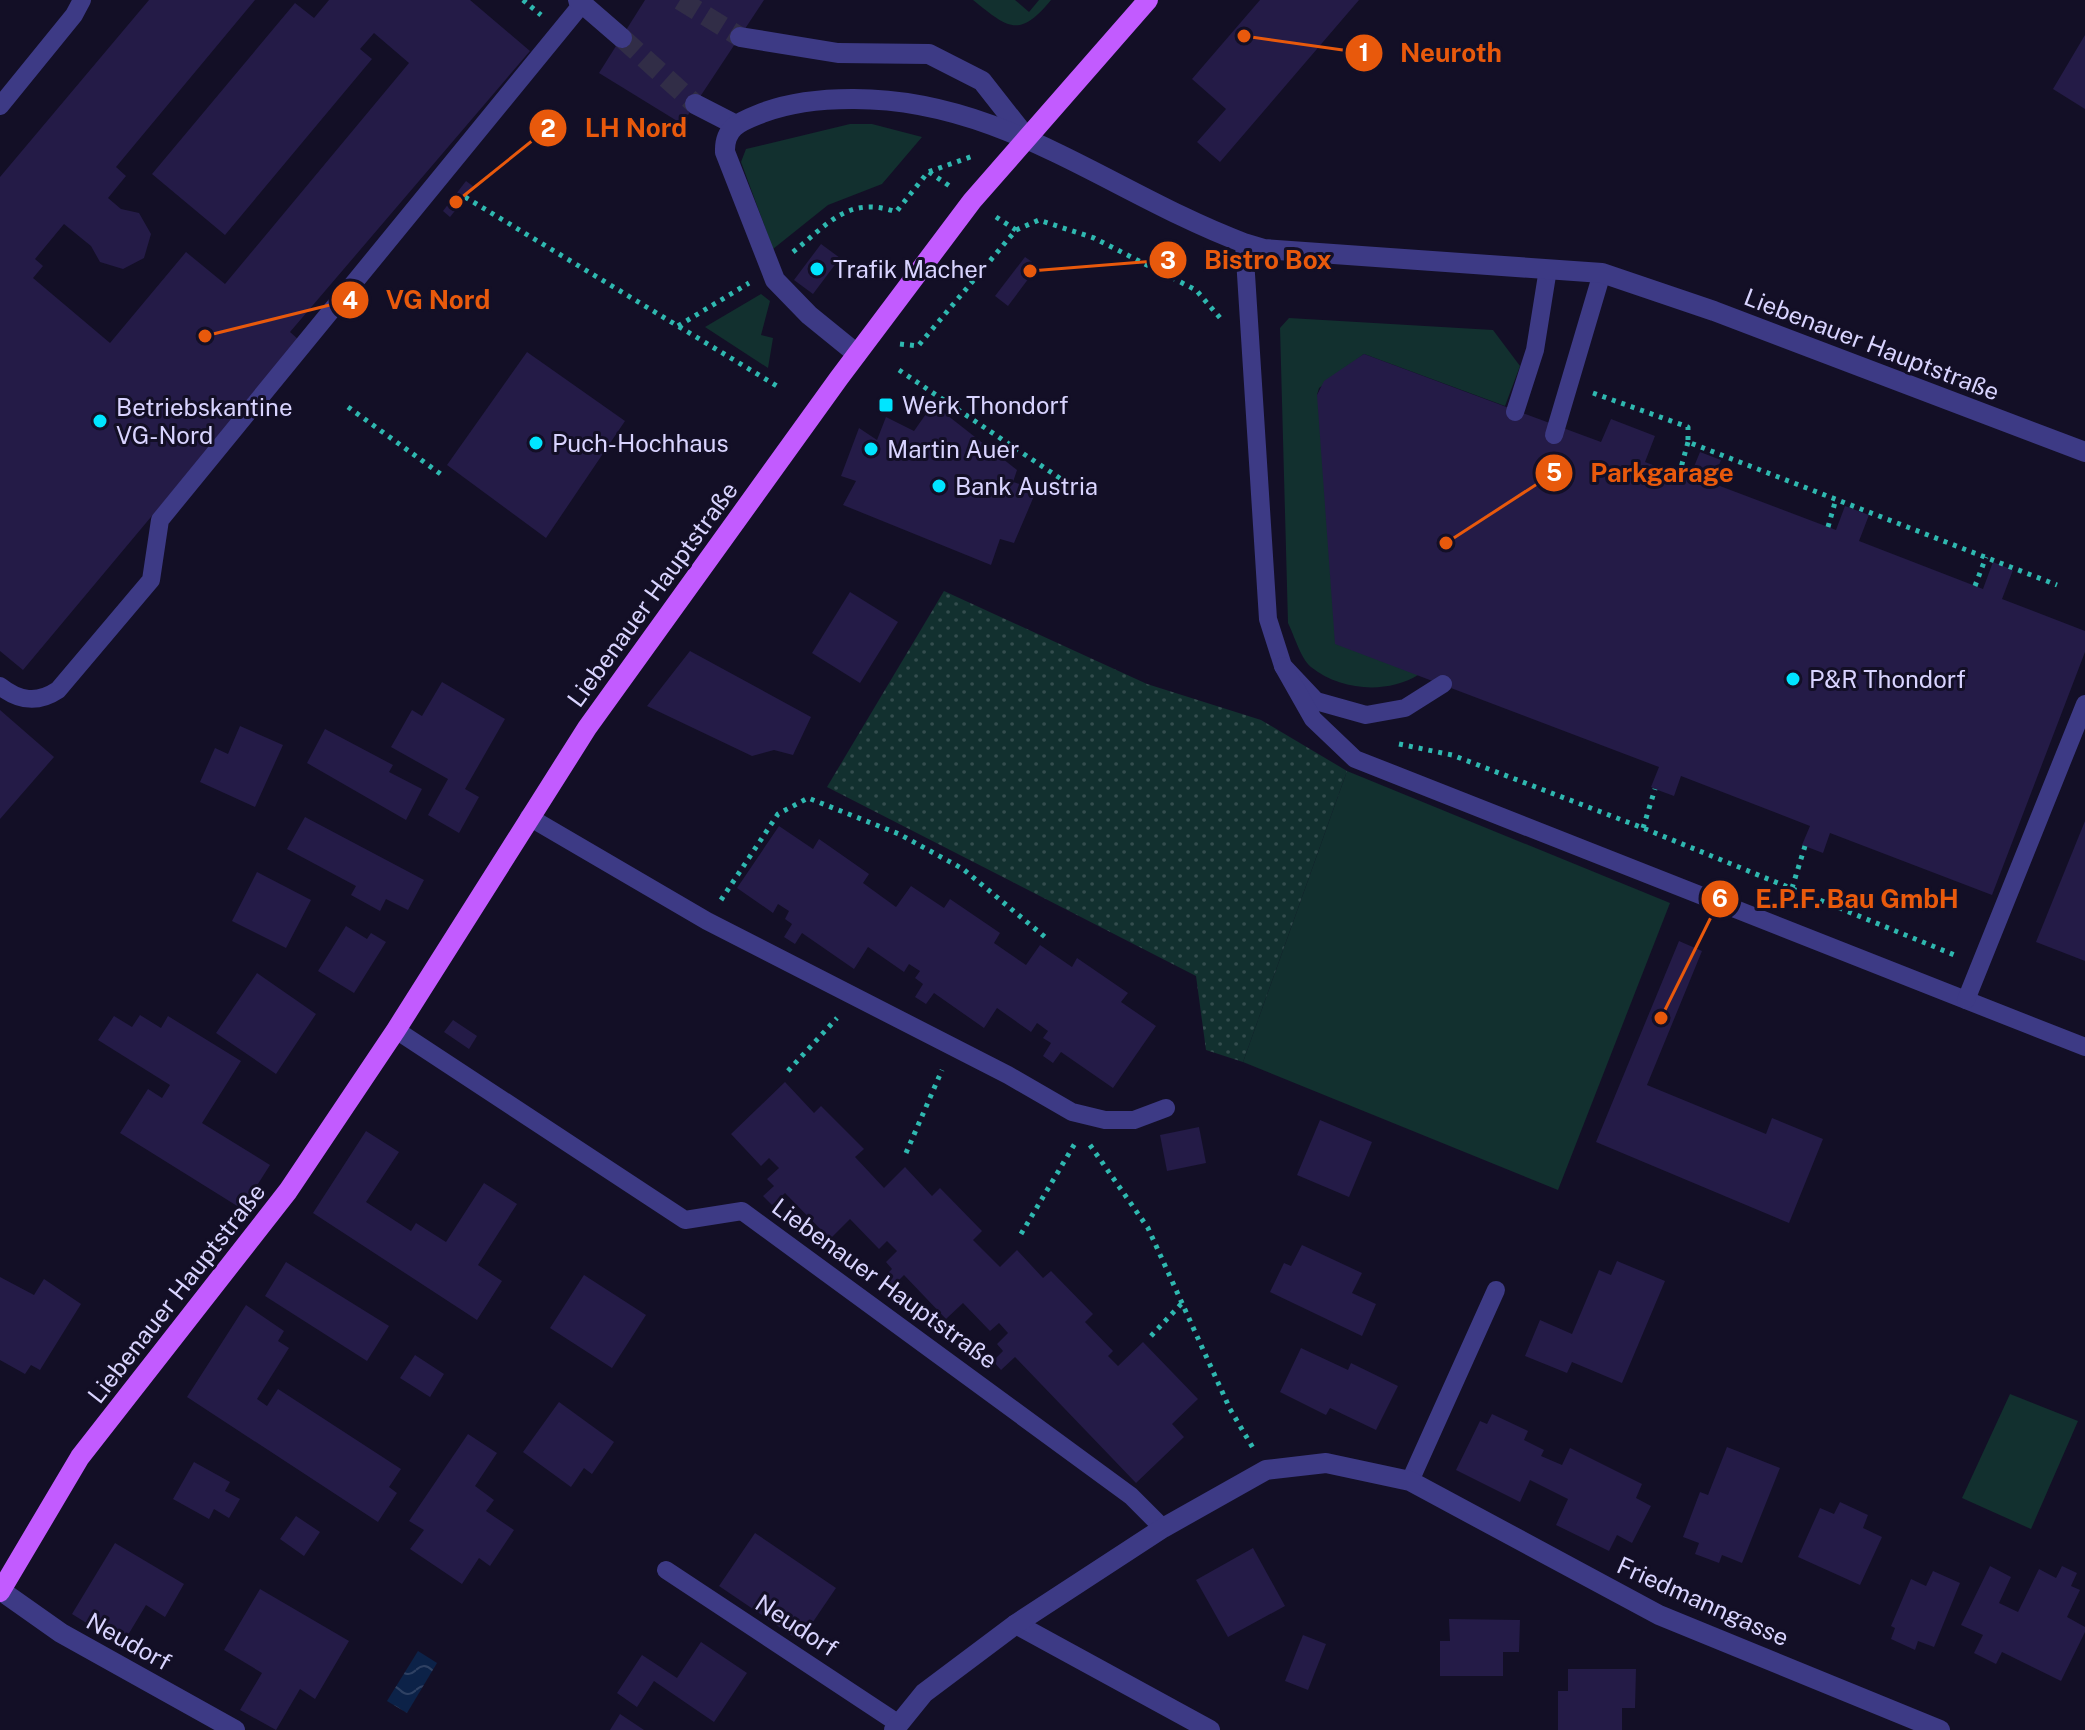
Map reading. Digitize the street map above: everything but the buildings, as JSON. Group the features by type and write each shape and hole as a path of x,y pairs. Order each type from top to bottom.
{"main road":[{"name":"Liebenauer Hauptstraße","path":"0,1591 80,1457 288,1191 396,1030 587,728 972,201 1148,0"}],"street":[{"path":"580,2 622,38"},
{"path":"740,37 838,53 929,54 982,81 1026,137"},
{"path":"862,348 782,290 770,270 725,152 726,138 734,124 775,108 808,102 893,99 957,113 1026,137 1244,243 1264,249 1602,273"},
{"path":"695,104 734,124"},
{"name":"Liebenauer Hauptstraße","path":"1602,273 1640,284 2085,452"},
{"name":"Friedmanngasse","path":"1016,1624 1163,1528 1266,1470 1326,1463 1410,1481 1659,1615 1940,1730"},
{"name":"Neudorf","path":"0,1591 61,1633 235,1730"},
{"path":"1016,1624 1210,1730"},
{"name":"Neudorf","path":"896,1727 924,1693 1016,1624"}],"lane":[{"path":"0,106 74,15 82,0"},
{"path":"0,686 24,699 46,698 58,690 144,589 153,573 160,520 580,2"},
{"path":"1244,243 1268,619 1283,666 1313,719 1355,759 2085,1047"},
{"path":"1515,412 1535,350 1548,269"},
{"path":"1554,435 1602,273"},
{"path":"1283,666 1316,701 1366,715 1405,708 1443,684"},
{"path":"1966,1000 2085,704"},
{"path":"529,817 707,921 857,996 1072,1112 1105,1120 1134,1120 1166,1108"},
{"name":"Liebenauer Hauptstraße","path":"396,1030 685,1220 742,1211 1131,1496 1163,1528"},
{"path":"1410,1481 1496,1290"},
{"name":"Neudorf","path":"666,1570 896,1727"}],"path":[{"path":"896,212 928,172"},
{"path":"465,197 777,386"},
{"path":"862,348 918,346 1016,230 1039,220 1094,238 1196,290 1223,321 1226,332"},
{"path":"899,370 1067,483"},
{"path":"1592,393 1688,427 1688,442 1679,475"},
{"path":"348,407 442,475"},
{"path":"1688,442 2057,585"},
{"path":"1828,527 1836,499"},
{"path":"1975,586 1986,557"},
{"path":"1394,743 1452,755 1643,828 1958,957"},
{"path":"1643,828 1655,789"},
{"path":"707,921 778,814 808,798 899,834 963,869 1045,937"},
{"path":"1792,888 1805,846"},
{"path":"788,1071 857,996"},
{"path":"906,1153 952,1047"},
{"path":"1021,1234 1081,1133 1148,1228 1184,1301 1230,1409 1266,1470"},
{"path":"1151,1336 1184,1301"}],"green space":[{"path":"973,0 1015,0 1029,12 1039,0 1051,0 1030,20 1013,25 995,17"},
{"path":"850,124 872,124 922,137 882,184 828,205 773,249 741,162 746,149"},
{"path":"761,294 770,301 761,335 773,338 768,368 705,327"},
{"path":"1289,318 1493,330 1520,366 1505,406 1364,354 1319,388 1317,395 1418,675 1406,681 1364,687 1323,675 1304,658 1288,623 1280,328"},
{"path":"944,591 1147,684 1261,720 1347,771 1243,1062 1206,1050 1196,976 827,787"},
{"path":"1347,771 1670,903 1558,1190 1243,1062"},
{"path":"2010,1394 2078,1421 2031,1529 1962,1498"}],"water":[{"path":"418,1651 437,1663 407,1713 387,1701"}],"tunnel":[{"path":"680,0 740,37"},
{"path":"622,38 695,104"}],"place":[{"name":"Neuroth","path":"1244,36"},
{"name":"LH Nord","path":"456,202"},
{"name":"Trafik Macher","path":"817,269"},
{"name":"Bistro Box","path":"1030,271"},
{"name":"VG Nord","path":"205,336"},
{"name":"Werk Thondorf","path":"886,405"},
{"name":"Betriebskantine VG-Nord","path":"100,421"},
{"name":"Puch-Hochhaus","path":"536,443"},
{"name":"Martin Auer","path":"871,449"},
{"name":"Bank Austria","path":"939,486"},
{"name":"Parkgarage","path":"1446,543"},
{"name":"P&R Thondorf","path":"1793,679"},
{"name":"E.P.F. Bau GmbH","path":"1661,1018"}]}
